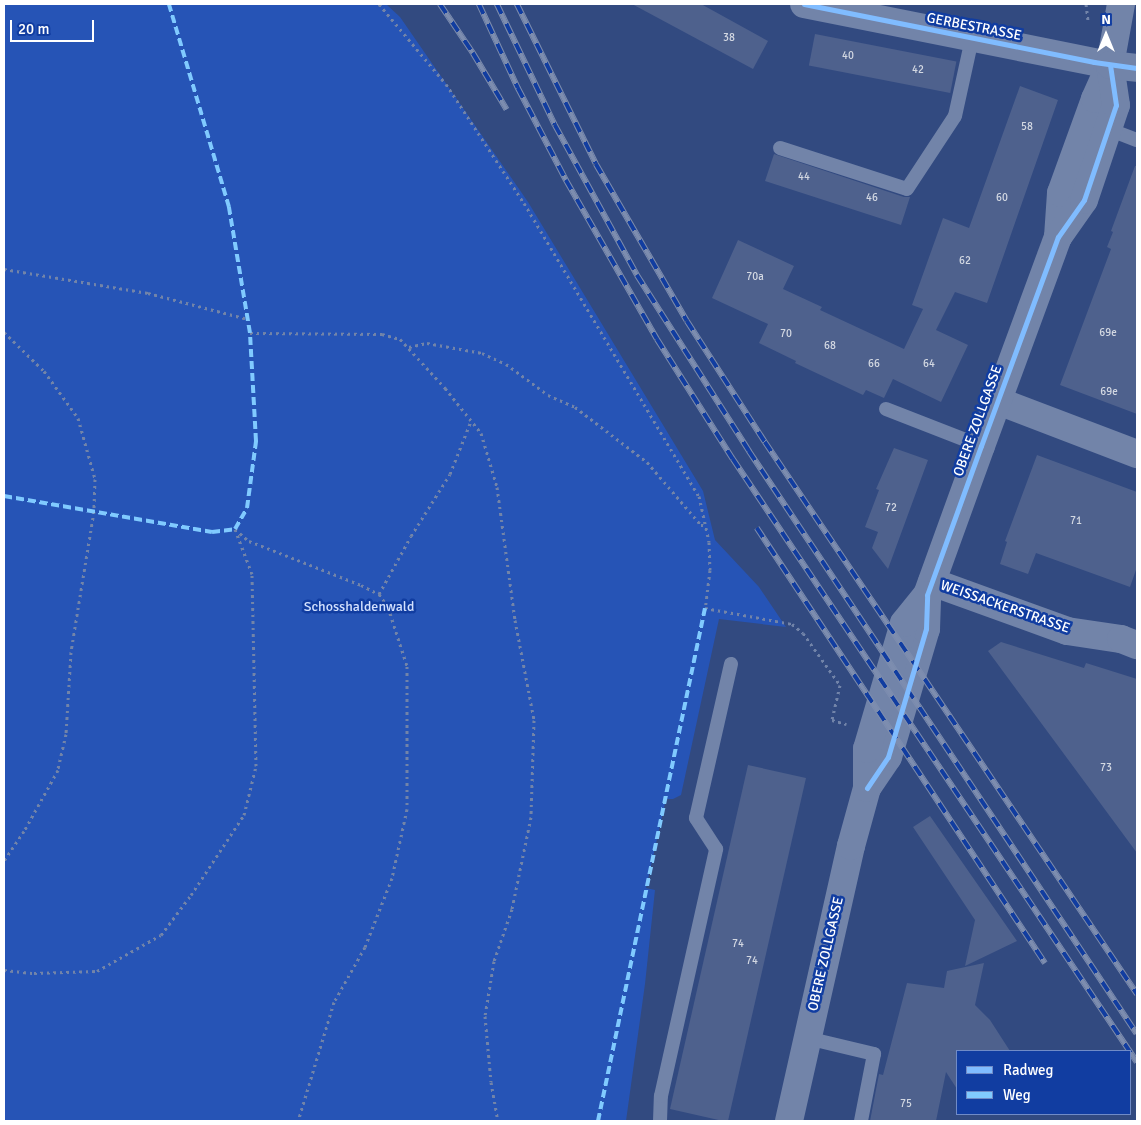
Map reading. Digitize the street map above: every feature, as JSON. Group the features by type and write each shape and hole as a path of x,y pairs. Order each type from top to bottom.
{"street":[{"name":"GERBESTRASSE","path":"804,4 972,39 1110,65 1137,68"},
{"name":"OBERE ZOLLGASSE","path":"1058,237 1061,193 1095,99 1110,65 1121,4"},
{"name":"OBERE ZOLLGASSE","path":"789,1121 851,846 867,788 888,757 926,629 929,589 981,446 1058,237 1084,200 1108,129 1116,105 1110,65"},
{"path":"998,401 1137,454"},
{"name":"WEISSACKERSTRASSE","path":"929,589 1067,631 1121,639 1137,645"}],"lane":[{"path":"780,148 907,189 955,116 972,39"},
{"path":"1108,129 1137,140"},
{"path":"886,408 981,446"},
{"path":"660,1121 661,1096 716,849 696,818 731,664"},
{"path":"807,1038 874,1054 861,1121"}],"path":[{"path":"379,4 446,84 524,203 699,496 710,542 710,570 705,608 792,624 803,633 840,685 832,720 850,725"},
{"path":"4,269 148,292 248,319"},
{"path":"4,332 44,371 78,418 96,479 94,512 71,652 66,734 58,770 24,832 4,861"},
{"path":"250,333 382,334 400,339 445,388 481,433 497,487 515,620 534,720 531,817 512,909 494,960 485,1016 491,1082 498,1121"},
{"path":"408,347 427,343 482,353 506,364 548,395 575,407 647,462 701,526 706,525"},
{"path":"379,594 411,536 450,474 471,420"},
{"path":"4,970 34,973 97,971 160,935 192,895 244,815 256,766 252,574 234,529 249,541 303,560 379,594 388,606 407,666 407,809 392,878 365,947 334,1002 298,1121"}],"green space":[{"name":"Schosshaldenwald","path":"4,4 386,4 400,17 528,202 703,491 715,540 759,587 786,627 719,619 681,795 673,799 666,799 646,888 655,890 645,984 626,1121 4,1121"}],"building":[{"path":"632,4 701,4 768,41 753,69"},
{"path":"815,34 956,61 950,93 809,65"},
{"path":"1020,86 1058,100 987,303 955,292 936,330 968,345 941,402 893,379 884,398 866,390 863,395 795,363 796,361 759,343 768,324 712,298 738,240 794,266 783,289 822,307 820,310 904,349 923,309 912,305 943,218 969,228"},
{"path":"774,154 904,197 910,197 901,225 765,181"},
{"path":"1135,166 1137,166 1137,414 1060,385 1111,249 1107,247 1113,232 1111,231"},
{"path":"894,448 928,460 888,569 872,548 878,532 865,527 879,490 876,489"},
{"path":"1037,455 1137,492 1137,567 1130,587 1036,553 1028,574 1000,564 1007,542 1005,541"},
{"path":"1001,642 1084,668 1086,663 1137,679 1137,853 988,651"},
{"path":"748,765 806,778 728,1121 723,1121 670,1109"},
{"path":"930,816 1017,941 965,966 975,920 913,827"},
{"path":"984,963 975,1005 990,1020 1009,1050 956,1050 956,1087 946,1072 936,1121 870,1121 879,1074 883,1075 907,983 944,988 947,971"}],"railway":[{"path":"440,4 473,53 507,110"},
{"path":"479,4 518,88 566,180 657,339 733,459 1129,1050"},
{"path":"497,4 555,125 637,275 749,451 1137,1034"},
{"path":"517,4 596,164 687,321 765,442 1137,994"},
{"path":"757,528 1045,963"},
{"path":"1131,1053 1137,1062"}],"marked path":[{"path":"4,496 212,532 235,529 247,508 256,441 250,333 229,207 169,4"},
{"path":"598,1121 705,608"}],"cycle path":[{"path":"804,4 1094,62 1137,68"},
{"path":"867,788 888,757 926,629 927,595 981,446 1058,237 1084,200 1116,105 1110,65"}]}
